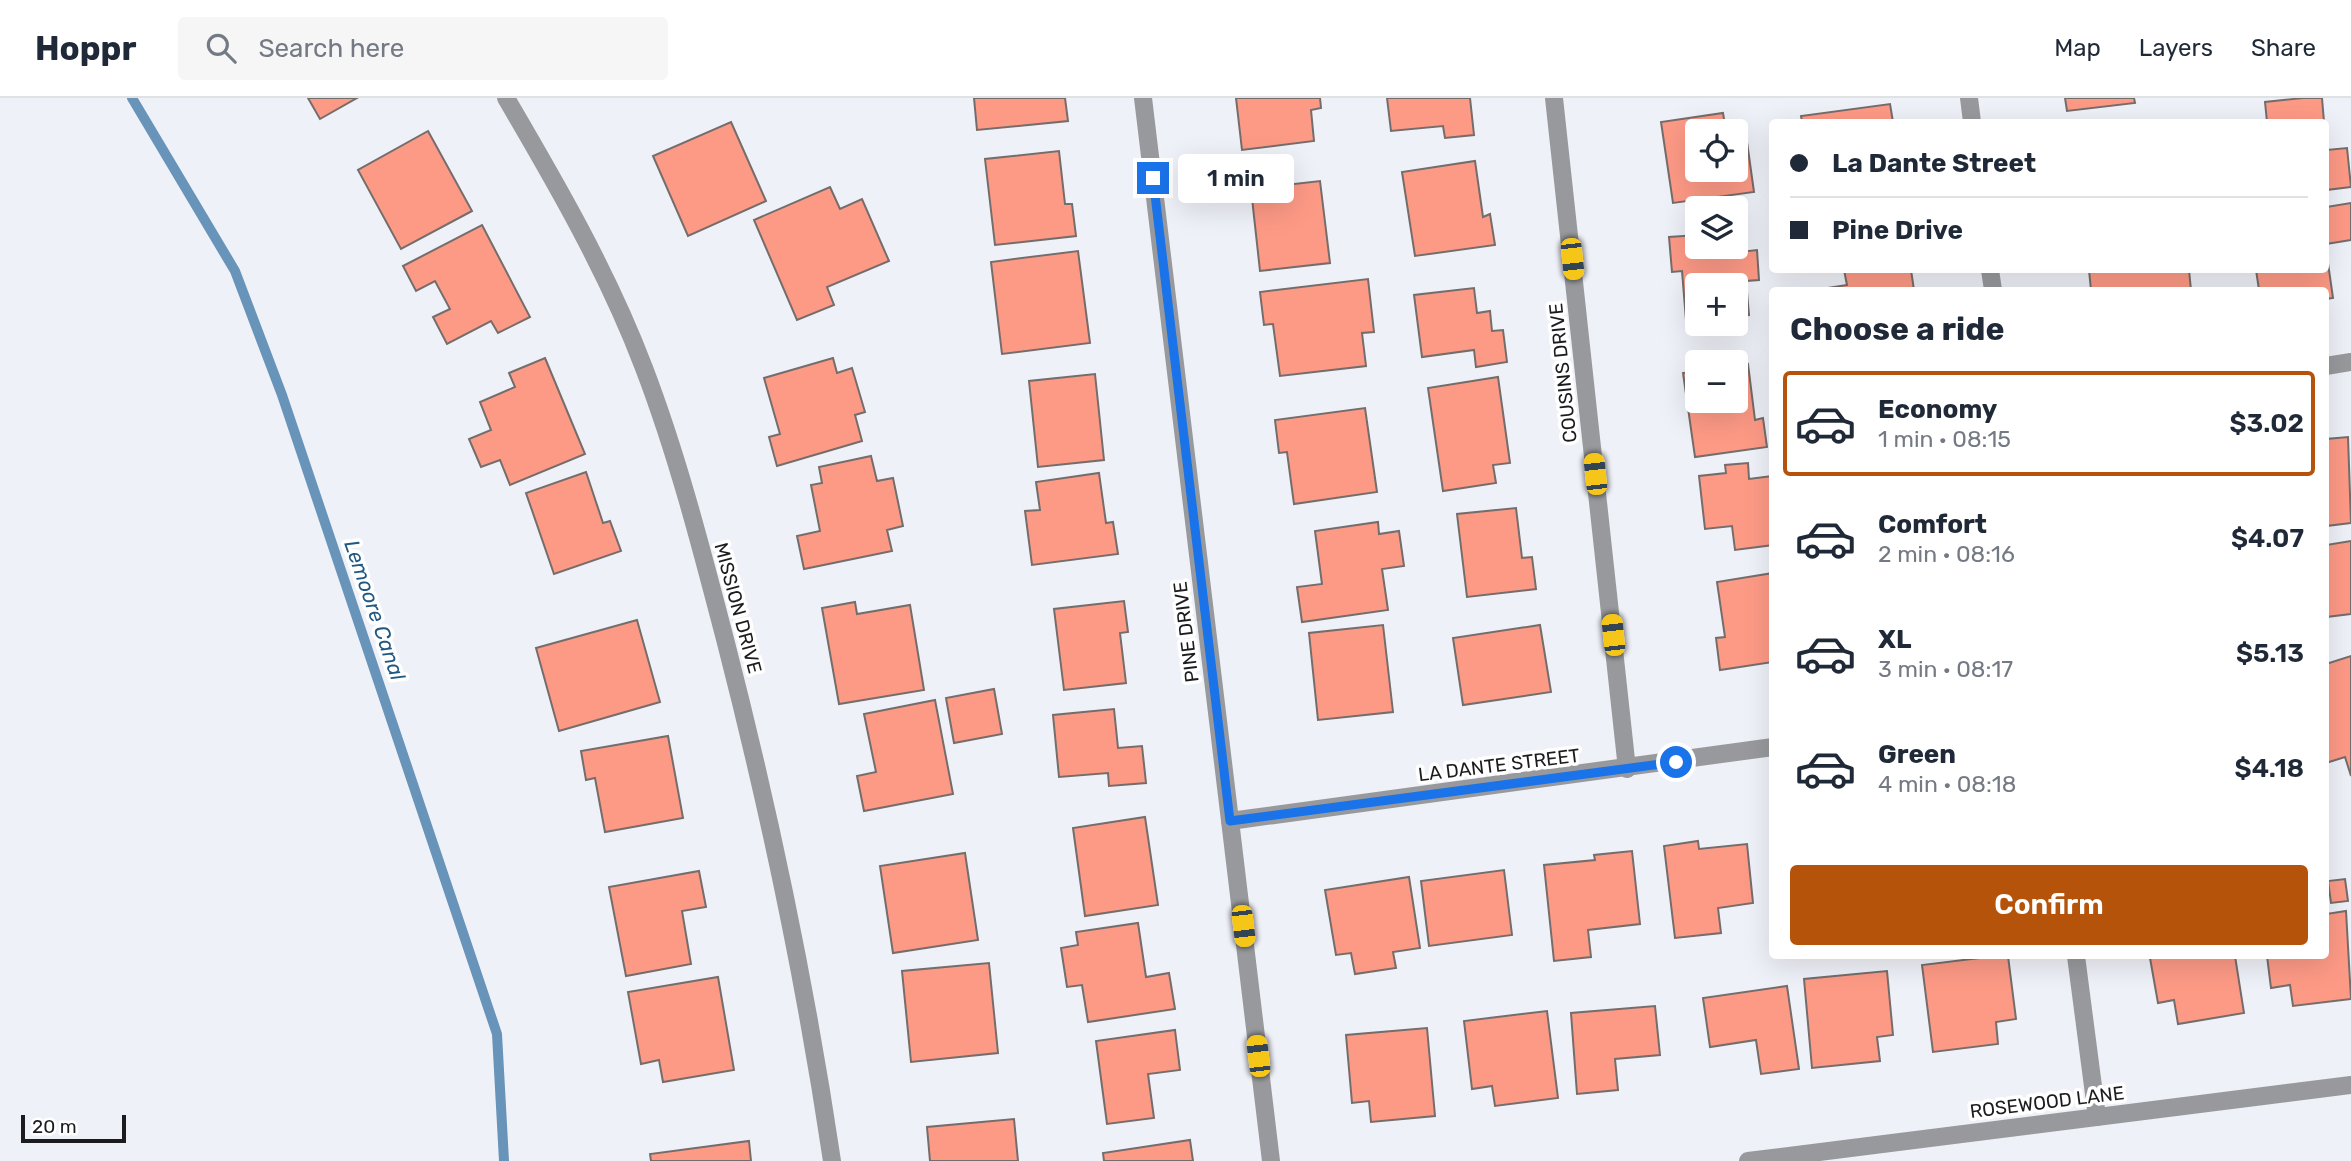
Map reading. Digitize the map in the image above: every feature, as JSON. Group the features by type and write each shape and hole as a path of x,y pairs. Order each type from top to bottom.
{"street":[{"name":"MISSION DRIVE","path":"506,98 571,209 644,368 698,538 764,789 814,1040 832,1161"},
{"name":"PINE DRIVE","path":"1143,98 1271,1161"},
{"name":"COUSINS DRIVE","path":"1554,98 1627,769"},
{"path":"1969,98 1972,119"},
{"path":"2329,366 2351,362"},
{"name":"LA DANTE STREET","path":"1230,821 1769,748"},
{"path":"2076,959 2097,1117"},
{"name":"ROSEWOOD LANE","path":"1748,1161 2351,1085"}],"building":[{"path":"308,98 357,98 320,119"},
{"path":"974,98 1065,98 1068,121 977,130"},
{"path":"1236,98 1320,98 1321,108 1311,110 1314,141 1242,150"},
{"path":"1387,98 1470,98 1474,135 1445,138 1443,126 1391,131"},
{"path":"2065,98 2134,98 2135,103 2067,111"},
{"path":"2322,98 2324,119 2267,119 2265,102"},
{"path":"1890,104 1892,119 1802,119 1801,116"},
{"path":"1723,113 1724,119 1685,119 1685,182 1748,182 1748,149 1754,192 1725,196 1685,196 1685,201 1673,203 1661,122"},
{"path":"731,122 766,201 688,236 653,156"},
{"path":"428,131 472,211 401,249 358,170"},
{"path":"2347,148 2351,187 2329,190 2329,150"},
{"path":"1059,151 1065,204 1072,204 1076,236 995,245 985,159"},
{"path":"1475,161 1483,217 1490,214 1495,245 1415,256 1402,172"},
{"path":"1320,181 1330,263 1260,271 1251,189"},
{"path":"830,187 840,209 862,199 889,261 827,287 834,305 797,320 754,220"},
{"path":"2351,203 2351,240 2329,244 2329,207"},
{"path":"482,225 530,317 498,333 491,321 447,344 433,317 450,309 435,281 416,291 403,266"},
{"path":"1685,236 1685,259 1748,259 1748,251 1757,250 1759,280 1748,281 1748,273 1685,273 1685,308 1682,271 1672,272 1669,237"},
{"path":"1078,251 1090,343 1002,354 991,262"},
{"path":"2329,270 2333,298 2329,299 2329,287 2259,287 2256,273 2329,273"},
{"path":"1845,273 1911,273 1914,287 1834,287 1847,285"},
{"path":"2089,273 2189,273 2191,287 2091,287"},
{"path":"1368,279 1374,332 1362,333 1366,366 1280,376 1273,324 1264,325 1260,292"},
{"path":"1474,288 1477,313 1490,311 1492,331 1503,330 1507,362 1476,367 1474,350 1422,357 1414,295"},
{"path":"545,358 585,454 510,485 500,460 481,467 469,439 491,430 480,402 515,387 509,373"},
{"path":"833,358 837,373 852,368 865,412 855,415 862,441 777,466 769,437 780,434 764,378"},
{"path":"1748,364 1755,420 1763,418 1767,447 1695,457 1689,413 1748,413"},
{"path":"1095,374 1104,460 1038,467 1029,381"},
{"path":"1498,377 1510,463 1493,465 1496,483 1443,491 1428,388"},
{"path":"1365,408 1377,492 1294,504 1287,452 1279,453 1275,420"},
{"path":"2348,437 2351,523 2329,526 2329,439"},
{"path":"871,456 877,481 893,478 903,526 887,530 892,551 804,569 797,536 820,531 811,485 822,483 819,467"},
{"path":"1748,463 1749,479 1769,476 1769,546 1735,550 1732,526 1705,529 1699,476 1726,473 1725,465"},
{"path":"586,472 603,523 610,521 621,551 554,574 526,493"},
{"path":"1099,473 1106,523 1113,522 1118,554 1032,565 1025,511 1040,510 1036,482"},
{"path":"1516,508 1522,558 1532,557 1536,589 1467,597 1457,514"},
{"path":"1378,522 1379,534 1399,531 1404,566 1382,569 1388,610 1302,622 1297,587 1322,584 1315,531"},
{"path":"2351,541 2351,614 2329,617 2329,545"},
{"path":"1769,574 1769,663 1720,670 1716,638 1725,637 1717,582"},
{"path":"1124,601 1128,632 1120,633 1126,683 1064,690 1054,609"},
{"path":"855,602 857,614 910,605 924,690 839,704 822,608"},
{"path":"637,620 660,702 559,731 536,648"},
{"path":"1383,625 1393,712 1318,720 1309,633"},
{"path":"1540,625 1551,692 1463,705 1453,638"},
{"path":"2351,656 2351,776 2345,757 2329,762 2329,663"},
{"path":"994,689 1002,734 954,743 946,698"},
{"path":"935,700 953,794 864,811 857,776 876,772 864,714"},
{"path":"1114,709 1118,748 1142,746 1146,783 1109,786 1108,773 1059,777 1053,715"},
{"path":"668,736 683,818 605,832 595,778 586,780 581,751"},
{"path":"1145,817 1158,905 1085,916 1073,828"},
{"path":"1698,841 1699,849 1747,844 1753,903 1718,908 1721,933 1675,938 1664,846"},
{"path":"1632,851 1640,924 1588,930 1591,957 1554,961 1544,865 1595,860 1594,855"},
{"path":"965,853 978,940 893,953 880,866"},
{"path":"1504,870 1512,935 1429,946 1421,881"},
{"path":"699,871 706,907 682,911 691,964 626,976 609,887"},
{"path":"1409,877 1420,948 1393,952 1396,968 1355,974 1351,953 1336,955 1325,890"},
{"path":"2345,879 2348,901 2331,903 2329,881"},
{"path":"2346,911 2351,999 2293,1006 2290,985 2271,988 2267,959 2329,959 2329,914"},
{"path":"1138,923 1146,977 1169,973 1175,1009 1088,1022 1082,985 1067,987 1061,948 1078,945 1076,932"},
{"path":"1971,959 2008,959 2016,1019 1996,1022 1998,1044 1933,1052 1922,965"},
{"path":"2150,959 2235,959 2244,1013 2178,1024 2174,1000 2158,1003"},
{"path":"989,963 998,1053 911,1062 902,971"},
{"path":"1887,971 1893,1035 1877,1037 1880,1061 1812,1068 1804,979"},
{"path":"718,977 734,1070 663,1082 659,1060 641,1064 628,992"},
{"path":"1787,986 1799,1069 1761,1074 1756,1040 1710,1047 1703,998"},
{"path":"1655,1006 1660,1055 1615,1059 1618,1090 1577,1094 1571,1013"},
{"path":"1547,1011 1558,1098 1495,1106 1492,1086 1472,1089 1464,1021"},
{"path":"1427,1028 1435,1116 1371,1122 1369,1101 1352,1103 1346,1035"},
{"path":"1175,1030 1180,1070 1148,1074 1154,1118 1107,1124 1096,1041"},
{"path":"1014,1119 1018,1161 930,1161 927,1127"},
{"path":"1190,1140 1193,1161 1104,1161 1103,1153"},
{"path":"749,1141 751,1161 651,1161 650,1154"}],"waterway":[{"name":"Lemoore Canal","path":"132,98 235,271 282,395 497,1034 504,1161"}],"route":[{"path":"1153,178 1230,821 1676,762"}]}
